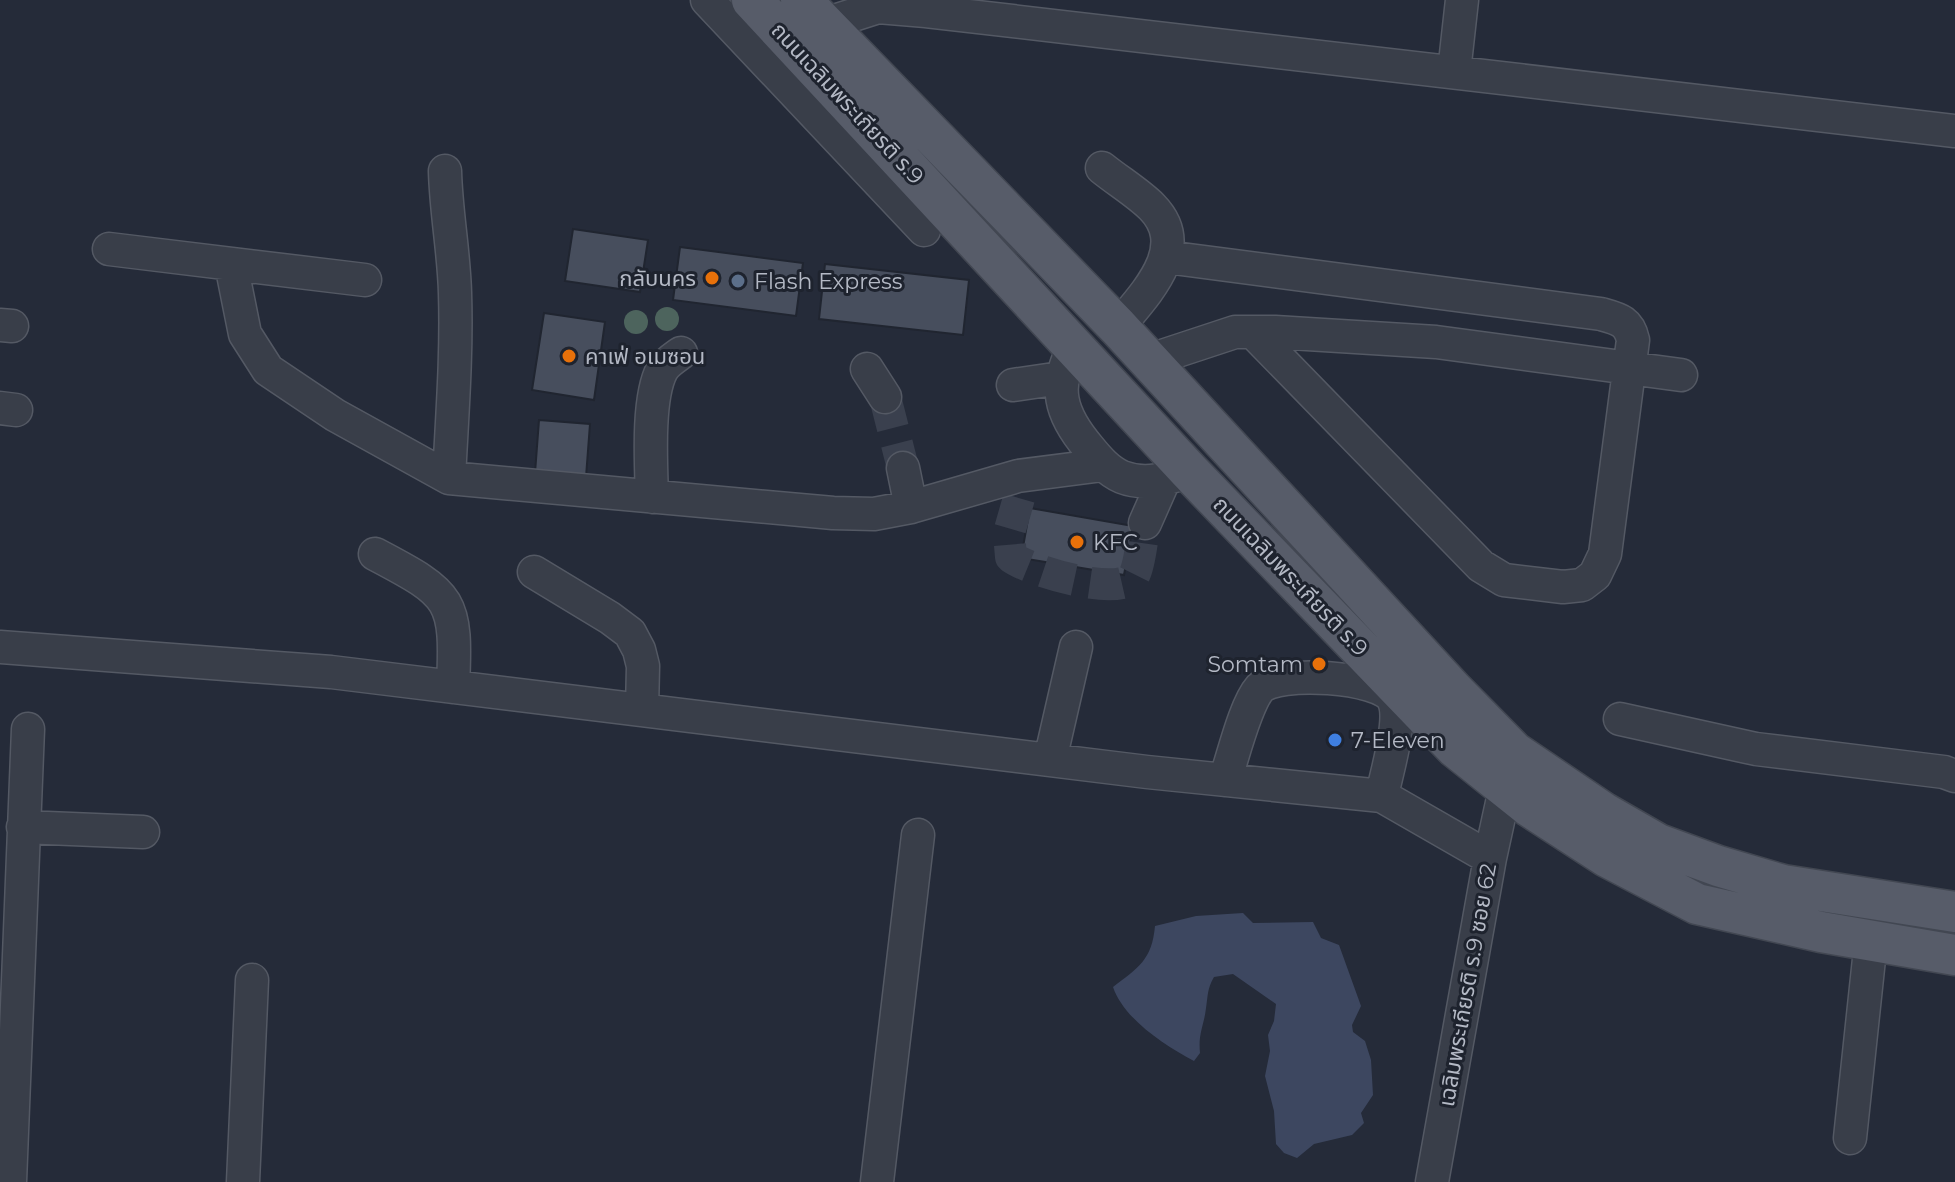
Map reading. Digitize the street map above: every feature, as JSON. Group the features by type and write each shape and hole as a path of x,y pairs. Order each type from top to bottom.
{"main road":[{"name":"ถนนเฉลิมพระเกียรติ ร.9","path":"752,0 1068,362 1177,476 1456,748 1604,813 1658,844 1718,866 1783,885 1955,912"},
{"name":"ถนนเฉลิมพระเกียรติ ร.9","path":"813,12 1118,327 1453,690 1509,770 1607,857 1697,904 1821,932 1955,955"}],"street":[{"path":"707,0 924,230"},
{"path":"1454,72 1462,0"},
{"path":"813,12 878,7 926,11 1955,131"},
{"path":"1102,168 1154,209 1169,237 1166,257 1155,282 1118,327"},
{"path":"445,171 455,289 456,352 449,478"},
{"path":"109,249 365,280"},
{"path":"1166,257 1601,314 1623,320 1631,330 1633,340 1605,554 1595,575 1582,585 1563,587 1504,580 1481,566 1253,332"},
{"path":"231,264 245,334 268,370 335,415 449,478 833,513 874,514 1018,487 1103,465"},
{"path":"1147,361 1235,332 1253,332 1436,342 1681,375"},
{"path":"652,497 650,450 656,382 663,366 681,353"},
{"path":"1013,385 1068,362"},
{"path":"1068,362 1062,401 1073,429 1103,465 1122,477 1145,482 1177,476"},
{"path":"867,369 885,397"},
{"path":"903,468 911,507"},
{"path":"1145,523 1177,476"},
{"path":"375,554 436,589 450,610 455,639 453,687"},
{"path":"534,572 630,633 643,666 642,710"},
{"path":"0,647 331,672 1050,760 1382,796 1490,858"},
{"path":"1050,760 1076,647"},
{"path":"1225,780 1252,701 1268,682 1285,677 1369,683 1384,690 1393,699 1398,716 1382,796"},
{"path":"1620,719 1756,749 1955,776"},
{"path":"10,1182 7,1104 28,729"},
{"name":"เฉลิมพระเกียรติ ร.9 ซอย 62","path":"1432,1182 1490,858 1509,770"},
{"path":"23,827 143,832"},
{"path":"877,1182 918,835"},
{"path":"1850,1138 1871,940"},
{"path":"243,1182 252,980"}],"water":[{"path":"1243,913 1253,923 1313,922 1321,938 1339,945 1361,1006 1352,1025 1353,1032 1365,1041 1371,1060 1373,1095 1361,1113 1364,1123 1352,1135 1314,1144 1297,1158 1284,1153 1276,1144 1274,1111 1265,1076 1270,1051 1268,1035 1276,1004 1233,974 1214,977 1200,1035 1200,1053 1194,1061 1158,1039 1136,1020 1118,999 1113,987 1147,955 1155,926 1196,916"}],"building":[{"path":"573,229 648,240 640,292 565,281"},
{"path":"680,247 803,263 796,316 673,300"},
{"path":"825,264 969,280 963,335 819,319"},
{"name":"คาเฟ่ อเมซอน","path":"544,313 605,322 594,400 532,390"},
{"path":"539,420 590,424 586,477 535,473"},
{"name":"KFC","path":"1030,508 1133,526 1124,575 1021,558"}],"tunnel":[{"path":"885,397 903,468"},
{"path":"1019,498 1009,533 1011,557 1036,569 1072,580 1109,584 1123,583 1132,578 1139,560 1145,523"}],"place":[{"name":"กลับนคร","path":"712,278"},
{"name":"Flash Express","path":"738,281"},
{"name":"คาเฟ่ อเมซอน","path":"569,356"},
{"name":"KFC","path":"1077,542"},
{"name":"Somtam","path":"1319,664"},
{"name":"7-Eleven","path":"1335,740"}]}
